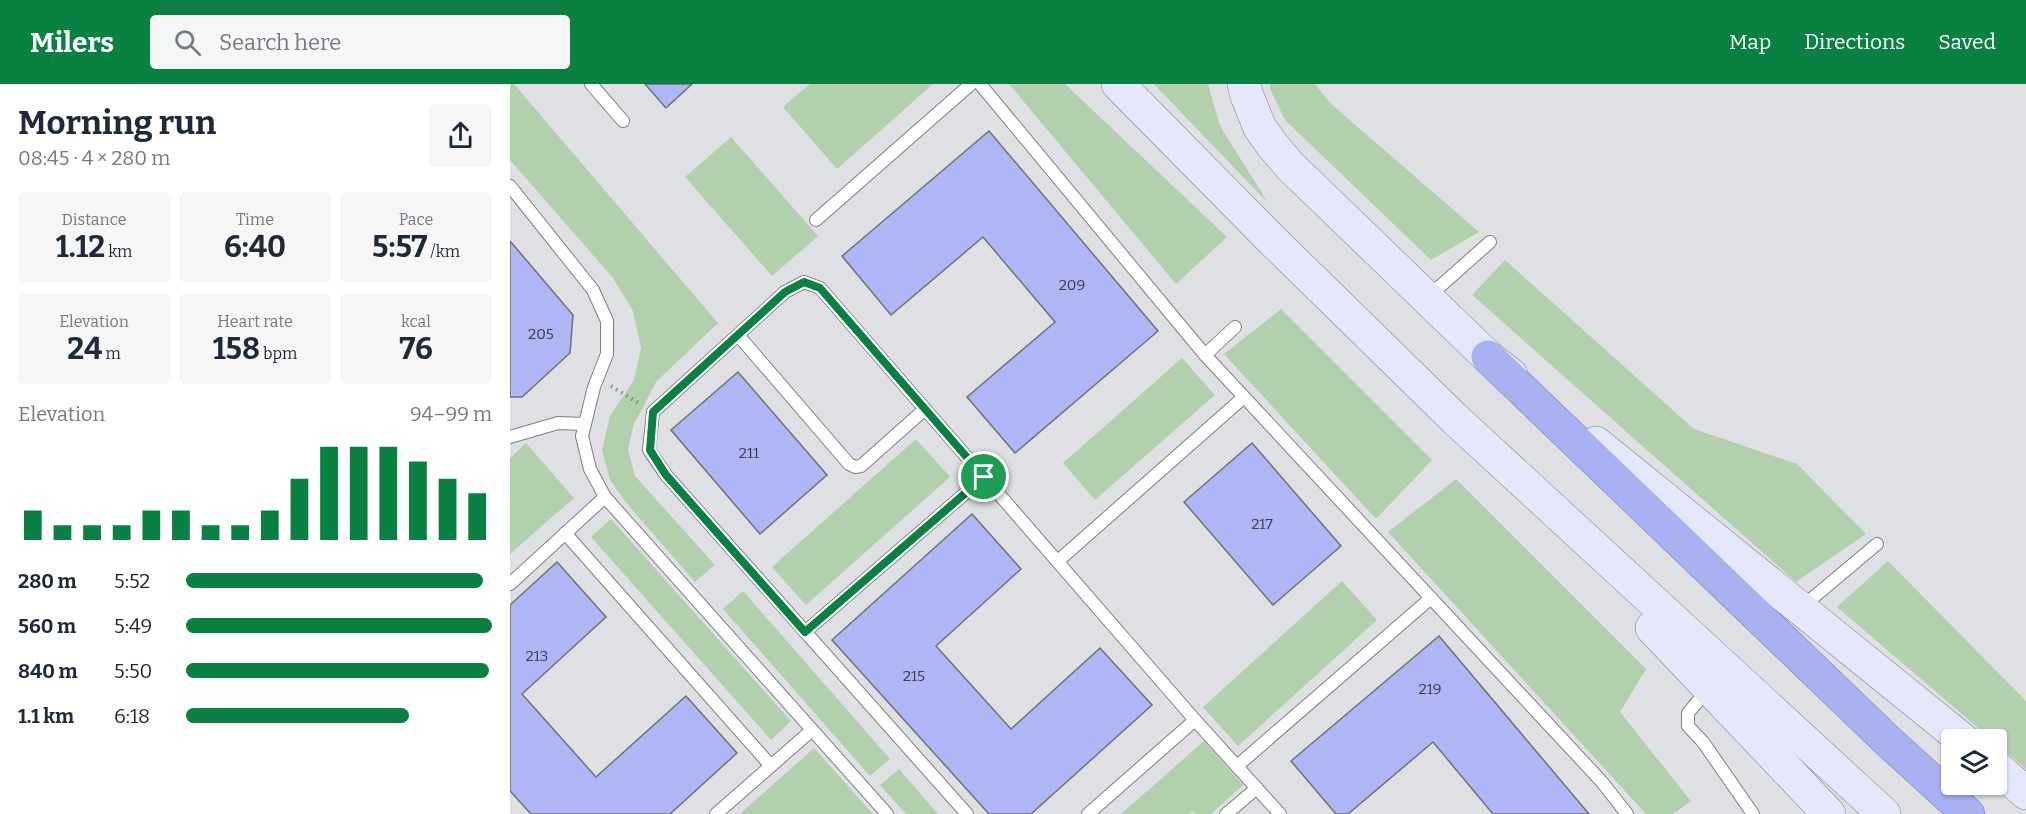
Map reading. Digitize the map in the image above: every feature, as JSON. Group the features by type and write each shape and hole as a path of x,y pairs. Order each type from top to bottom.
{"highway":[{"path":"1488,357 1881,734 1968,814"}],"main road":[{"path":"1118,84 1271,239 1455,419 1884,814"},
{"path":"1244,84 1260,128 1290,166 1488,357 1950,729"},
{"path":"1455,419 1829,814"},
{"path":"2007,777 2026,793"}],"lane":[{"path":"591,84 623,121"},
{"path":"816,220 971,84"},
{"path":"980,84 1205,355 1602,782 1627,814"},
{"path":"510,186 593,290 607,321 607,354 582,436 590,469 605,498 887,814"},
{"path":"1427,298 1490,242"},
{"path":"967,814 666,475 650,450 653,412 785,292 804,282 820,288 1195,720 1280,814"},
{"path":"1205,355 1235,327"},
{"path":"738,335 849,464 855,467 861,466 925,409"},
{"path":"1058,561 1245,397"},
{"path":"510,437 558,423 585,424"},
{"path":"805,632 984,477"},
{"path":"510,584 605,498"},
{"path":"565,533 771,766"},
{"path":"1801,608 1877,544"},
{"path":"1237,766 1431,598"},
{"path":"1709,688 1688,713 1688,726 1703,742 1753,814"},
{"path":"1088,814 1195,720"},
{"path":"716,814 812,730"},
{"path":"1226,814 1257,788"}],"path":[{"path":"598,378 653,412"}],"green space":[{"path":"510,84 514,84 718,323 656,382 634,424 628,449 635,476 715,565 695,582 628,505 610,480 602,450 610,416 634,380 641,348 633,311 613,278 510,160"},
{"path":"810,84 933,84 837,169 783,107"},
{"path":"1009,84 1065,84 1227,237 1176,284"},
{"path":"1154,84 1208,84 1220,126 1268,203"},
{"path":"1270,84 1315,84 1330,103 1479,232 1431,260 1285,120 1270,89"},
{"path":"731,137 818,236 772,276 685,177"},
{"path":"1505,260 1694,429 1797,464 1866,534 1796,582 1472,295"},
{"path":"1281,309 1432,460 1376,519 1224,354"},
{"path":"1182,358 1215,395 1095,500 1063,463"},
{"path":"916,439 950,477 806,605 772,567"},
{"path":"526,443 574,498 510,554 510,458"},
{"path":"1456,479 1646,669 1620,712 1691,801 1673,814 1646,814 1388,532"},
{"path":"611,519 791,721 771,740 591,537"},
{"path":"1888,561 2026,701 2026,769 2007,753 2007,729 1979,729 1837,607"},
{"path":"1342,581 1377,620 1238,746 1203,707"},
{"path":"743,591 890,759 870,776 723,609"},
{"path":"1204,741 1243,785 1211,814 1195,814 1193,811 1189,814 1121,814"},
{"path":"814,748 873,814 740,814"},
{"path":"899,769 938,814 906,814 880,785"}],"building":[{"path":"645,84 692,84 666,108"},
{"path":"989,131 1158,331 1015,453 967,397 1055,322 983,237 891,315 842,256"},
{"path":"510,241 573,315 570,353 522,397 510,397"},
{"path":"738,372 827,475 760,534 671,430"},
{"path":"1252,443 1341,546 1273,605 1184,502"},
{"path":"972,514 1021,569 936,646 1011,729 1100,648 1152,705 1031,814 989,814 832,640"},
{"path":"557,562 606,617 522,694 596,777 686,696 737,753 670,814 531,814 510,791 510,605"},
{"path":"1439,636 1589,814 1493,814 1433,742 1348,814 1336,814 1291,761"}],"route":[{"path":"804,282 820,288 984,477 805,632 666,475 650,450 653,412 785,292 804,282"}]}
